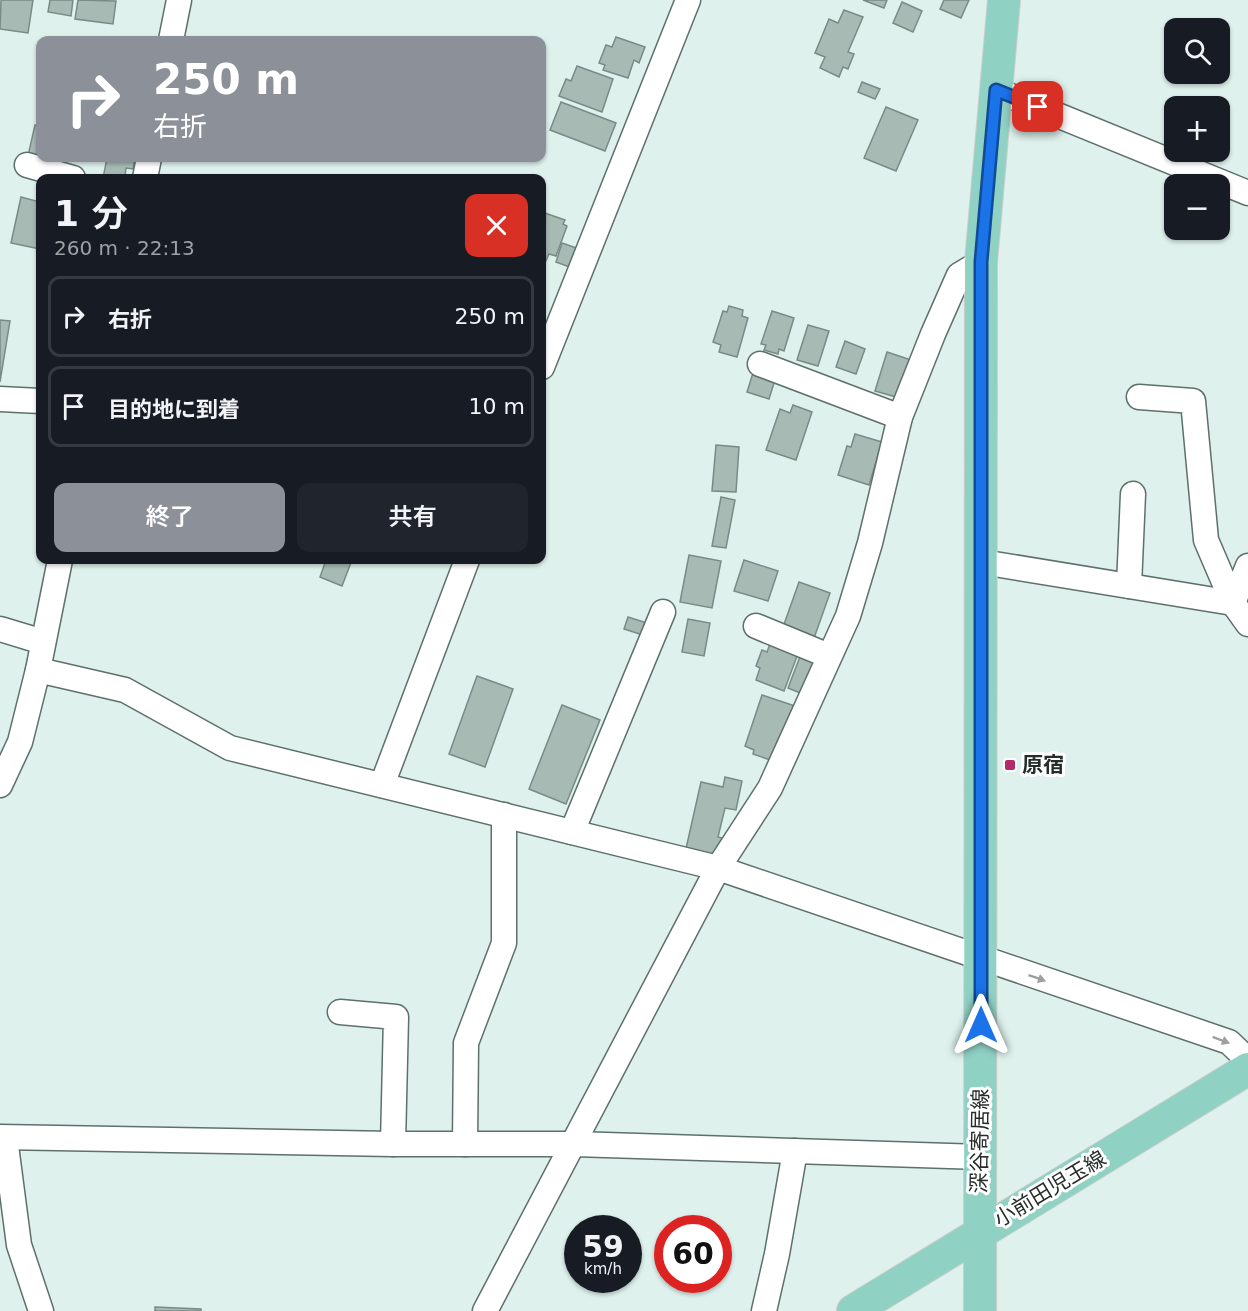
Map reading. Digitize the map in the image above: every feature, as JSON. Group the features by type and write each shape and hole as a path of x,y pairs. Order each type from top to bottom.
{"main road":[{"name":"深谷寄居線","path":"980,1311 981,262 1004,0"},
{"name":"小前田児玉線","path":"853,1311 1248,1069"}],"street":[{"path":"172,36 179,0"},
{"path":"546,357 688,0"},
{"path":"996,90 1248,193"},
{"path":"27,165 59,174"},
{"path":"485,1311 718,868 770,788 848,616 870,543 900,417 959,275 981,262"},
{"path":"760,364 900,417"},
{"path":"1139,397 1193,401 1206,540 1233,603 1248,624"},
{"path":"0,399 36,401"},
{"path":"1129,586 1133,494"},
{"path":"982,562 1233,603"},
{"path":"0,785 20,742 38,670 59,564"},
{"path":"381,785 462,564"},
{"path":"1233,603 1248,566"},
{"path":"572,832 663,612"},
{"path":"756,626 829,656"},
{"path":"0,629 43,642"},
{"path":"38,670 125,690 230,748 718,868 1229,1042 1248,1060"},
{"path":"465,1144 466,1043 504,944 504,815"},
{"path":"340,1012 396,1017 393,1144"},
{"path":"41,1311 20,1245 3,1138 393,1144 574,1144 981,1157"},
{"path":"764,1311 777,1254 795,1151"}],"building":[{"path":"1,0 33,0 28,33 0,29"},
{"path":"50,0 73,0 71,16 48,12"},
{"path":"78,0 116,1 113,24 75,19"},
{"path":"863,0 887,0 884,8"},
{"path":"944,0 969,0 961,18 940,9"},
{"path":"902,2 922,11 913,32 893,23"},
{"path":"844,10 863,17 848,52 854,54 848,69 843,67 839,77 820,68 825,57 815,53 829,19 838,23"},
{"path":"616,37 645,47 639,63 634,60 628,78 603,70 605,65 599,63 606,45 612,47"},
{"path":"577,66 613,79 602,112 559,96 566,79 571,81"},
{"path":"862,82 880,89 875,99 858,92"},
{"path":"561,102 616,123 605,151 550,130"},
{"path":"886,107 918,120 896,171 864,158"},
{"path":"35,125 36,125 36,158 28,156"},
{"path":"106,162 134,162 133,169 126,168 125,174 104,174"},
{"path":"21,197 36,201 36,248 11,243"},
{"path":"546,213 565,220 563,224 567,226 556,256 549,254 546,261"},
{"path":"562,243 582,250 575,269 556,262"},
{"path":"729,306 743,310 742,316 748,318 737,357 719,352 721,345 713,342 723,311 727,312"},
{"path":"772,311 794,318 784,351 779,349 778,354 764,350 766,345 761,344"},
{"path":"0,320 10,321 0,382"},
{"path":"808,325 829,331 818,366 797,360"},
{"path":"845,341 865,349 856,374 836,367"},
{"path":"887,352 914,361 902,387 899,386 896,397 875,391"},
{"path":"753,373 775,380 769,399 747,392"},
{"path":"793,405 812,412 796,460 766,450 780,409 790,413"},
{"path":"855,434 882,442 869,485 838,475 847,446 851,447"},
{"path":"716,445 739,447 736,492 712,491"},
{"path":"721,497 735,500 726,548 712,546"},
{"path":"689,555 721,561 712,608 680,602"},
{"path":"744,560 778,571 768,601 734,591"},
{"path":"325,564 350,564 342,586 320,577"},
{"path":"799,582 830,593 813,641 782,630"},
{"path":"628,617 650,624 646,636 624,629"},
{"path":"688,619 710,623 704,656 682,652"},
{"path":"771,641 799,651 784,691 756,680 760,668 756,666 762,650 767,652"},
{"path":"801,654 818,660 805,695 788,688"},
{"path":"477,676 513,689 485,767 449,754"},
{"path":"762,695 795,706 776,762 753,754 754,750 745,746"},
{"path":"562,705 600,720 566,804 529,789"},
{"path":"725,777 742,781 736,810 725,808 718,837 722,838 717,861 685,853 701,782 723,787"},
{"path":"155,1307 201,1309 201,1311 155,1311"}],"place":[{"name":"原宿","path":"1010,765"}],"route":[{"path":"981,1025 981,262 996,90 1038,107"}]}
